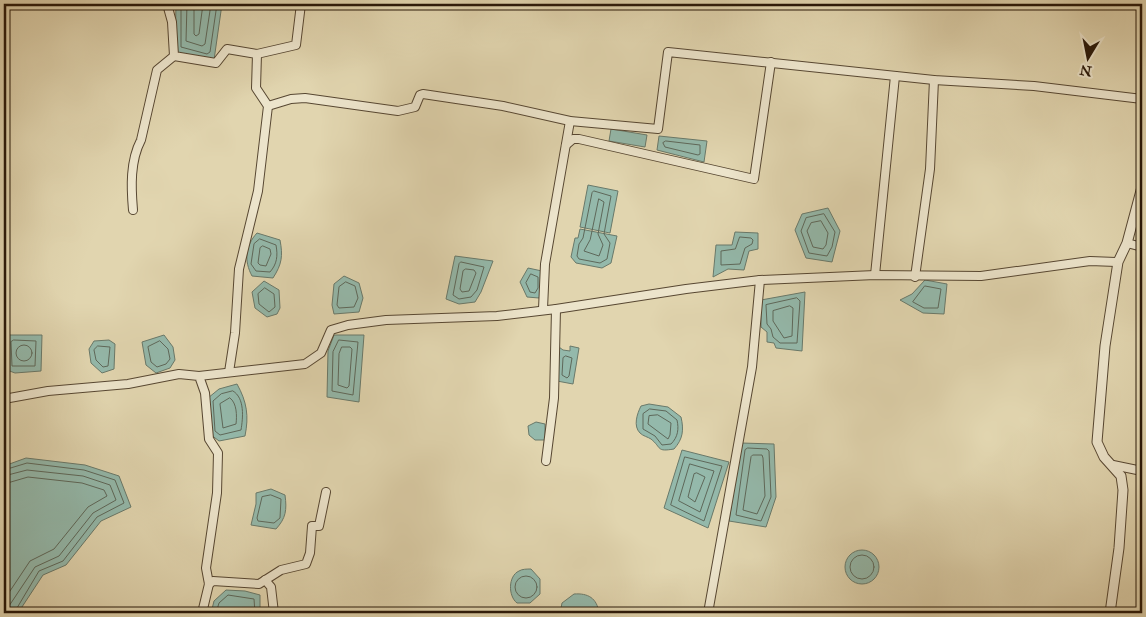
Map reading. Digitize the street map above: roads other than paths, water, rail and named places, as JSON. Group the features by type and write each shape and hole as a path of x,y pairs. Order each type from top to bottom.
{"street":[{"path":"167,4 172,22 174,56"},
{"path":"134,210 131,182 136,148 141,140 157,70 174,56 216,63 228,49 257,54 296,45 301,4"},
{"path":"268,106 291,99 305,98 398,111 415,107 420,95 423,94 503,106 570,122 658,129 668,52 934,80 1034,86 1142,99"},
{"path":"229,372 235,333 239,269 258,191 268,106 256,88 257,54"},
{"path":"566,145 573,139 579,139 754,179 772,62"},
{"path":"875,275 894,76"},
{"path":"915,276 930,169 934,80"},
{"path":"543,309 545,264 570,122"},
{"path":"1110,613 1119,548 1123,490 1121,476 1104,457 1097,442 1104,346 1118,262 1126,243 1142,187"},
{"path":"1126,243 1142,247"},
{"path":"4,398 48,391 128,384 179,374 199,376 305,364 321,353 331,330 348,325 417,318 497,316 543,309 556,309 697,287 760,280 875,275 981,276 1090,261 1116,262"},
{"path":"708,613 752,368 760,280"},
{"path":"546,461 554,398 556,309"},
{"path":"199,376 205,393 209,439 218,453 217,493 206,568 209,584 202,613"},
{"path":"1112,465 1142,471"},
{"path":"209,584 214,582 259,584 281,570 306,564 310,553 312,526 319,526 326,492"},
{"path":"265,580 271,587 274,613"}],"water":[{"path":"176,4 222,4 214,60 175,52"},
{"path":"611,129 647,135 645,147 609,141"},
{"path":"659,136 707,141 704,162 657,150"},
{"path":"588,185 618,191 610,233 580,227"},
{"path":"828,208 840,231 832,262 806,258 795,230 802,214"},
{"path":"580,229 617,236 611,263 602,268 576,263 571,257 575,238 578,238"},
{"path":"735,232 758,233 758,249 749,251 744,270 728,269 713,277 716,245 732,245"},
{"path":"257,233 280,240 281,260 273,278 252,276 249,270 248,248"},
{"path":"455,256 493,261 475,302 459,304 446,299"},
{"path":"528,268 542,271 543,288 539,298 527,297 520,282"},
{"path":"344,276 359,283 363,298 359,312 334,314 332,305 334,284"},
{"path":"925,280 947,284 944,314 923,313 900,300 912,294"},
{"path":"264,281 279,290 280,308 277,314 267,317 255,308 252,292"},
{"path":"805,292 802,351 776,348 774,343 767,342 767,332 761,327 761,300"},
{"path":"6,335 42,335 41,371 15,373 7,370"},
{"path":"164,335 173,347 175,360 170,368 156,373 146,365 142,342"},
{"path":"334,335 364,335 359,402 327,397 328,351"},
{"path":"109,340 115,344 114,369 102,373 91,363 89,349 94,341"},
{"path":"570,346 579,348 573,384 557,381 559,347 570,351"},
{"path":"237,384 246,409 245,436 219,441 210,434 208,398 219,389"},
{"path":"649,404 668,407 681,417 682,434 674,449 662,450 638,430 636,420 641,406"},
{"path":"536,422 545,424 545,440 535,440 529,435 528,426"},
{"path":"741,443 774,444 776,497 766,527 729,521"},
{"path":"682,450 729,462 708,528 664,508"},
{"path":"26,458 85,465 119,476 131,507 101,521 66,565 43,575 18,613 4,613 4,466"},
{"path":"271,489 285,495 286,509 282,521 276,529 251,525 256,504 256,493"},
{"path":"862,550 869,551 874,555 878,560 878,574 874,579 869,583 862,584 855,583 850,579 846,574 845,567 846,560 850,555 855,551"},
{"path":"531,569 540,579 540,594 530,603 517,603 512,596 511,581 520,570"},
{"path":"226,590 245,591 260,595 260,613 211,613 214,601"},
{"path":"574,594 584,594 591,597 599,613 560,613 562,603"}]}
